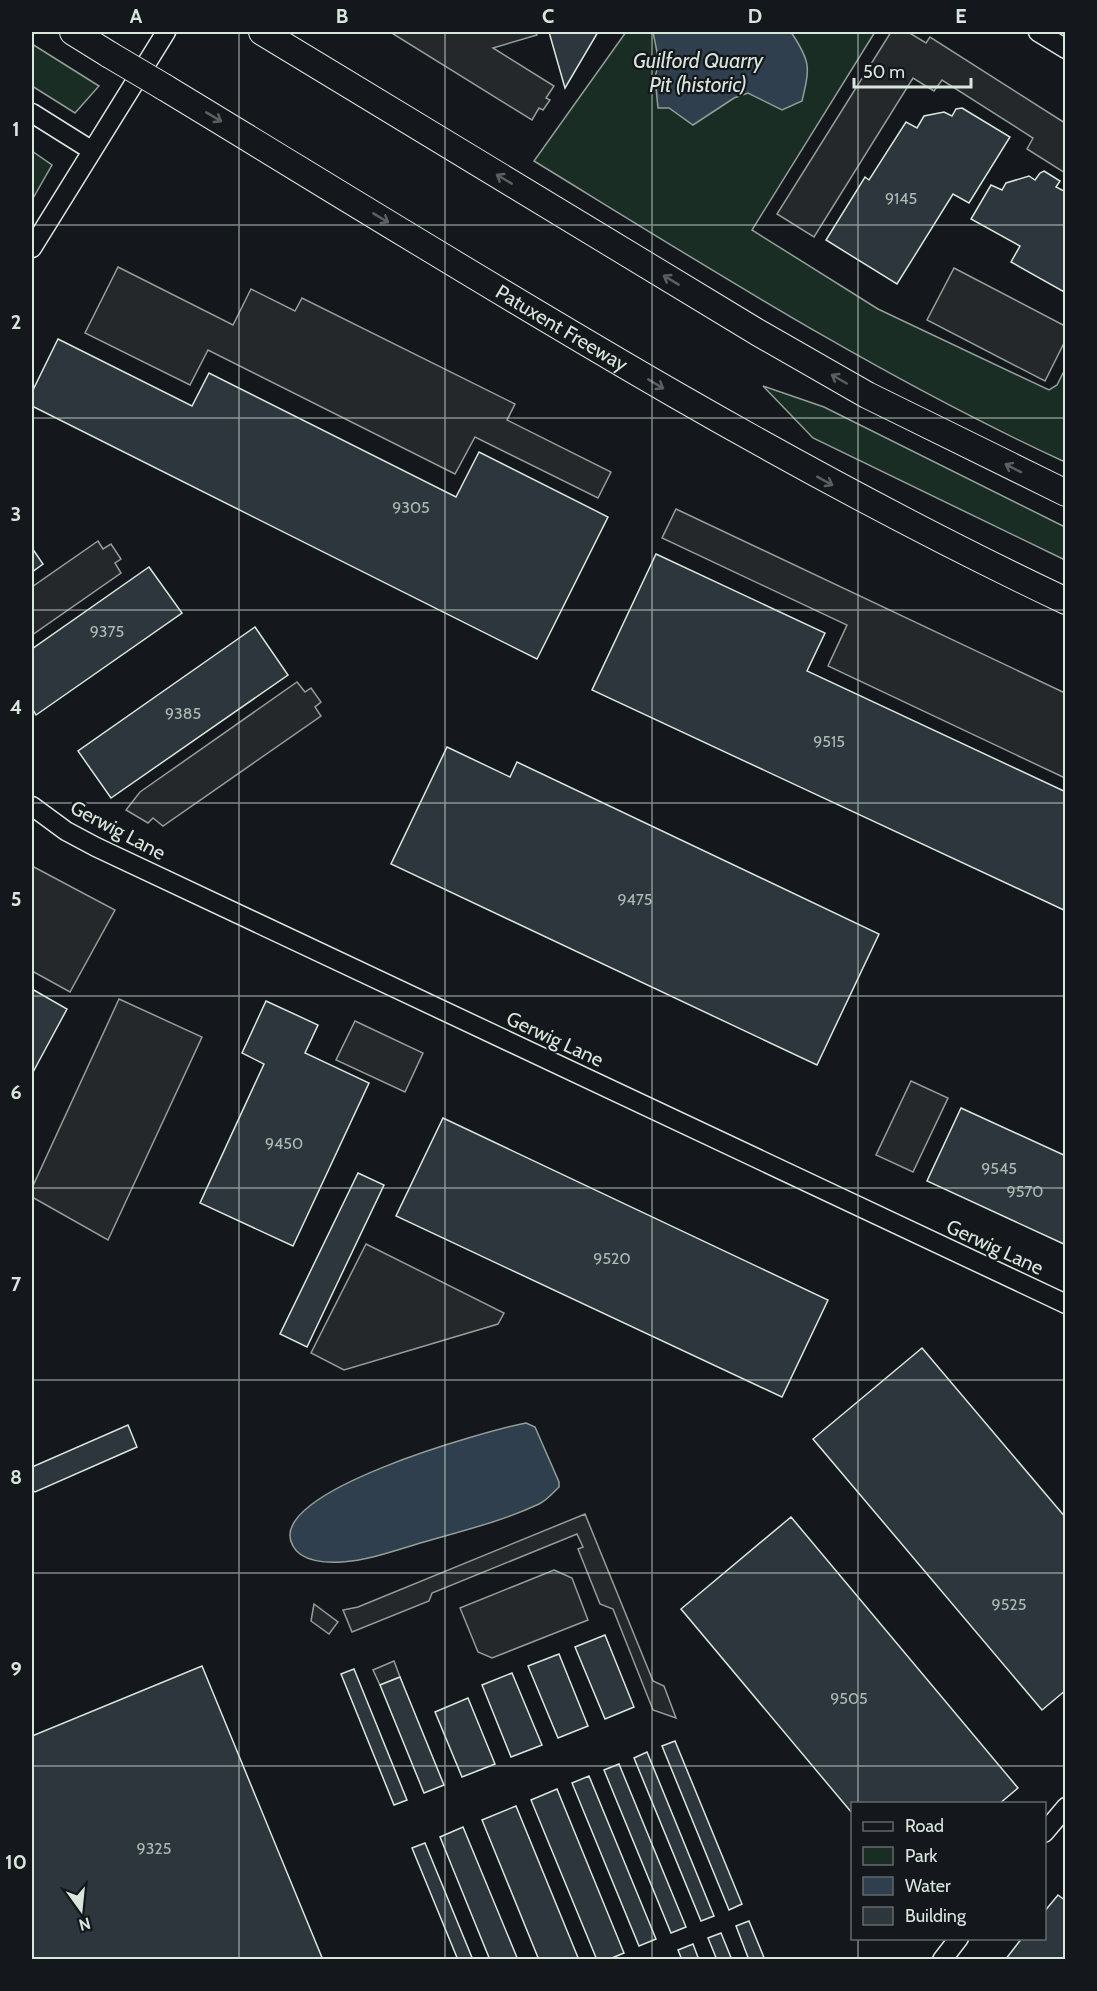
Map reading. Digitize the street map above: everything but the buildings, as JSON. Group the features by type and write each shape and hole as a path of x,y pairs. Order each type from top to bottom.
{"highway":[{"name":"Patuxent Freeway","path":"73,32 712,418 915,529 1065,601"},
{"path":"262,32 767,338 867,395 1065,493"}],"street":[{"path":"32,248 166,32"},
{"path":"1038,32 1065,49"},
{"path":"32,113 91,150"},
{"name":"Gerwig Lane","path":"32,806 66,831 132,865 1065,1304"},
{"path":"1046,1831 1065,1807"},
{"path":"942,1959 957,1940"}],"green space":[{"path":"626,32 875,32 752,230 878,309 1049,390 1057,385 1065,369 1065,462 928,394 861,357 729,280 534,161"},
{"path":"32,44 99,86 75,113 32,86"},
{"path":"32,151 52,165 32,200"},
{"path":"763,386 824,407 1065,527 1065,560 813,438"}],"shaded area":[{"path":"390,32 536,32 537,35 493,48 554,86 546,98 550,100 543,110 539,108 532,120"},
{"path":"891,32 908,32 926,43 930,37 1065,123 1065,173 1027,149 1033,138 942,80 934,91 913,78 814,237 777,214"},
{"path":"118,267 233,325 251,289 295,311 302,298 515,404 507,420 611,472 598,498 475,437 455,474 208,350 190,385 85,333"},
{"path":"954,268 1065,326 1065,341 1045,381 927,320"},
{"path":"676,509 1065,693 1065,778 828,666 847,625 662,538"},
{"path":"98,541 103,549 111,544 121,559 115,563 121,573 32,635 32,587"},
{"path":"297,682 305,692 311,688 321,702 315,707 321,716 163,826 153,818 148,823 126,810 140,792"},
{"path":"32,866 115,910 70,992 32,971"},
{"path":"119,999 202,1037 108,1240 32,1197 32,1188"},
{"path":"355,1021 423,1053 405,1092 336,1060"},
{"path":"911,1081 948,1098 913,1172 876,1155"},
{"path":"366,1244 504,1313 498,1324 344,1370 311,1353"},
{"path":"585,1514 653,1681 664,1686 676,1718 653,1710 613,1609 600,1604 578,1549 583,1547 577,1534 432,1593 429,1601 352,1632 343,1610 358,1607"},
{"path":"554,1570 572,1578 588,1620 492,1658 478,1652 460,1608"},
{"path":"314,1604 338,1622 329,1634 311,1621"},
{"path":"394,1661 400,1677 380,1685 373,1670"}],"water":[{"name":"Guilford Quarry Pit (historic)","path":"653,32 791,32 807,65 802,101 782,110 748,93 734,98 693,125 669,108 658,108 655,77 659,62"},
{"path":"526,1423 535,1427 559,1482 559,1487 542,1503 485,1524 353,1561 322,1562 302,1555 293,1546 292,1525 311,1505 343,1485 428,1451"}]}
